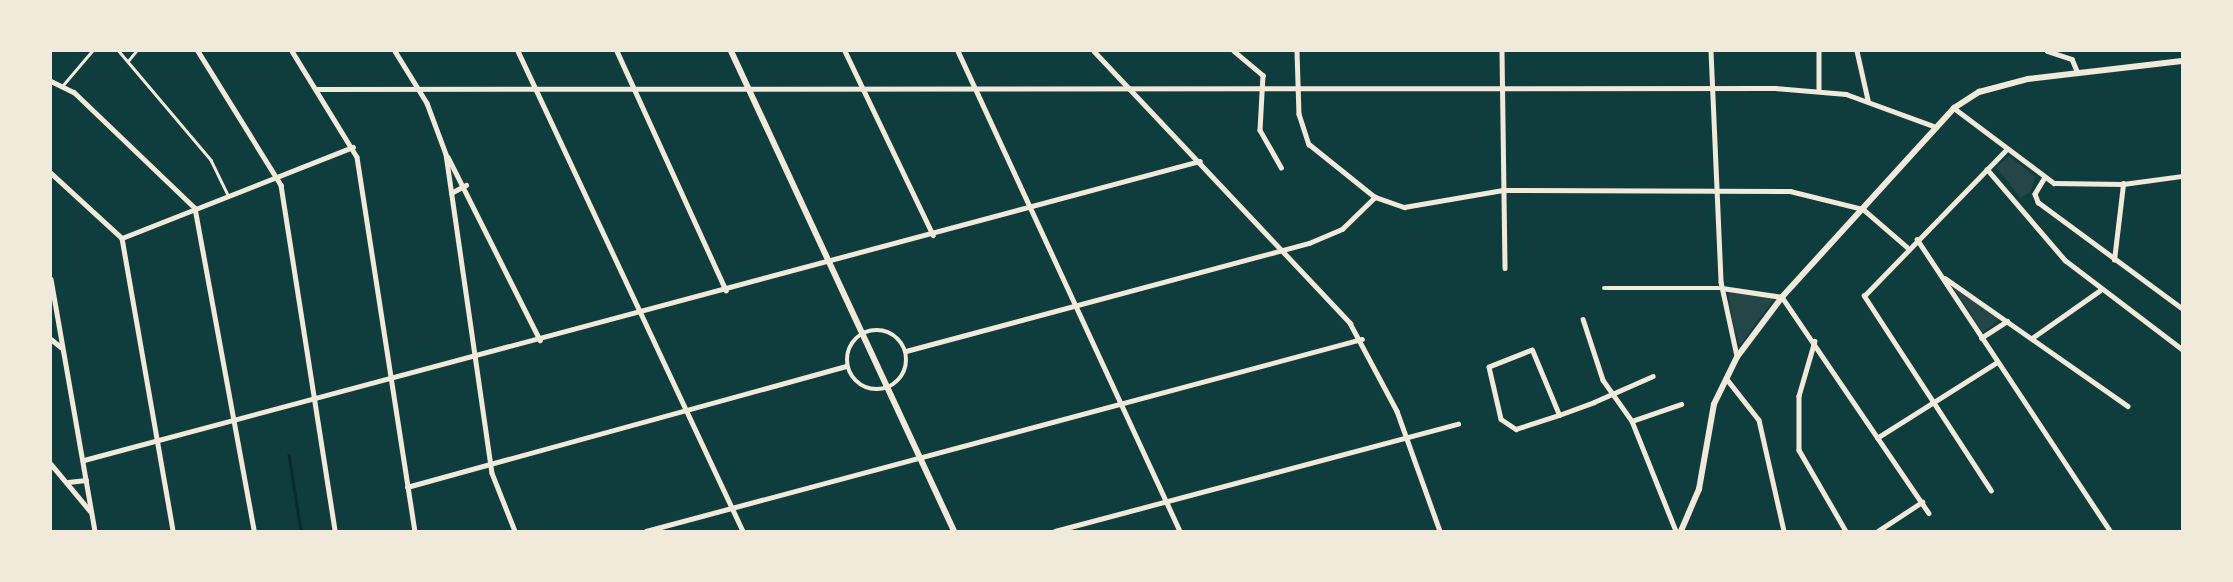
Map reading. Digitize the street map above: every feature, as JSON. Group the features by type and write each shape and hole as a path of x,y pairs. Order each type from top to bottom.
{"main road":[{"path":"731,51 954,531"},
{"path":"1679,531 1699,489 1714,404 1737,357 1782,297 1954,108 1998,86 2077,71 2182,61"}],"street":[{"path":"198,51 278,175 335,531"},
{"path":"292,51 353,147 415,531"},
{"path":"394,51 420,92 446,154 467,185 540,340"},
{"path":"518,51 743,531"},
{"path":"617,51 726,290"},
{"path":"845,51 933,235"},
{"path":"958,51 1033,208 1180,531"},
{"path":"1094,51 1285,249 1362,339 1407,436 1440,531"},
{"path":"1234,51 1260,72 1264,89 1257,103 1260,130 1281,167"},
{"path":"1297,51 1297,87 1309,145 1375,197 1414,208 1503,190 1719,189 1814,193 1863,209 1907,247"},
{"path":"1502,51 1505,268"},
{"path":"1711,51 1722,288 1737,357"},
{"path":"1819,51 1819,90"},
{"path":"1857,51 1868,100"},
{"path":"2047,51 2072,59 2077,71"},
{"path":"51,81 63,85 195,208 254,531"},
{"path":"317,89 420,92 1134,91 1297,87 1819,90 1868,100 1936,127"},
{"path":"1954,108 2005,151 2045,179 2123,184 2182,176"},
{"path":"122,238 353,147"},
{"path":"1991,491 1865,303 1866,288 2005,151"},
{"path":"446,154 491,463 515,531"},
{"path":"84,460 933,235 1200,160"},
{"path":"1987,169 2041,237 2099,291 2182,349"},
{"path":"51,173 122,238 173,531"},
{"path":"2045,179 2035,194 2038,202 2182,308"},
{"path":"2114,260 2123,184"},
{"path":"451,193 467,185"},
{"path":"906,351 1285,249 1342,229 1375,197"},
{"path":"1917,239 2110,531"},
{"path":"1941,276 2128,406"},
{"path":"51,279 95,531"},
{"path":"1604,288 1722,288 1782,297 1815,340 1877,438 1929,513"},
{"path":"2032,338 2099,291"},
{"path":"1583,319 1611,395 1632,421 1679,531"},
{"path":"1981,338 2008,321"},
{"path":"884,330 906,351 902,376 889,388 863,387 847,366 849,347 863,333 884,330"},
{"path":"51,339 62,347"},
{"path":"646,531 1362,339"},
{"path":"1815,340 1799,396 1799,450 1846,531"},
{"path":"1559,415 1530,350 1487,370 1501,419 1516,429 1559,415 1611,395 1653,376"},
{"path":"1877,438 1997,362"},
{"path":"407,487 847,366"},
{"path":"1726,378 1759,420 1784,531"},
{"path":"1632,421 1681,404"},
{"path":"1055,531 1458,424"},
{"path":"51,464 91,512"},
{"path":"67,482 87,479"},
{"path":"1878,531 1922,502"}],"lane":[{"path":"63,85 92,51"},
{"path":"120,51 211,160 228,195"},
{"path":"128,61 136,51"}],"shaded area":[{"path":"2009,156 2035,176 2031,191 2021,198 1996,167"},
{"path":"1953,287 2000,318 1983,333"},
{"path":"1728,292 1776,296 1740,345 1734,328"}],"waterway":[{"path":"289,455 301,531"}]}
